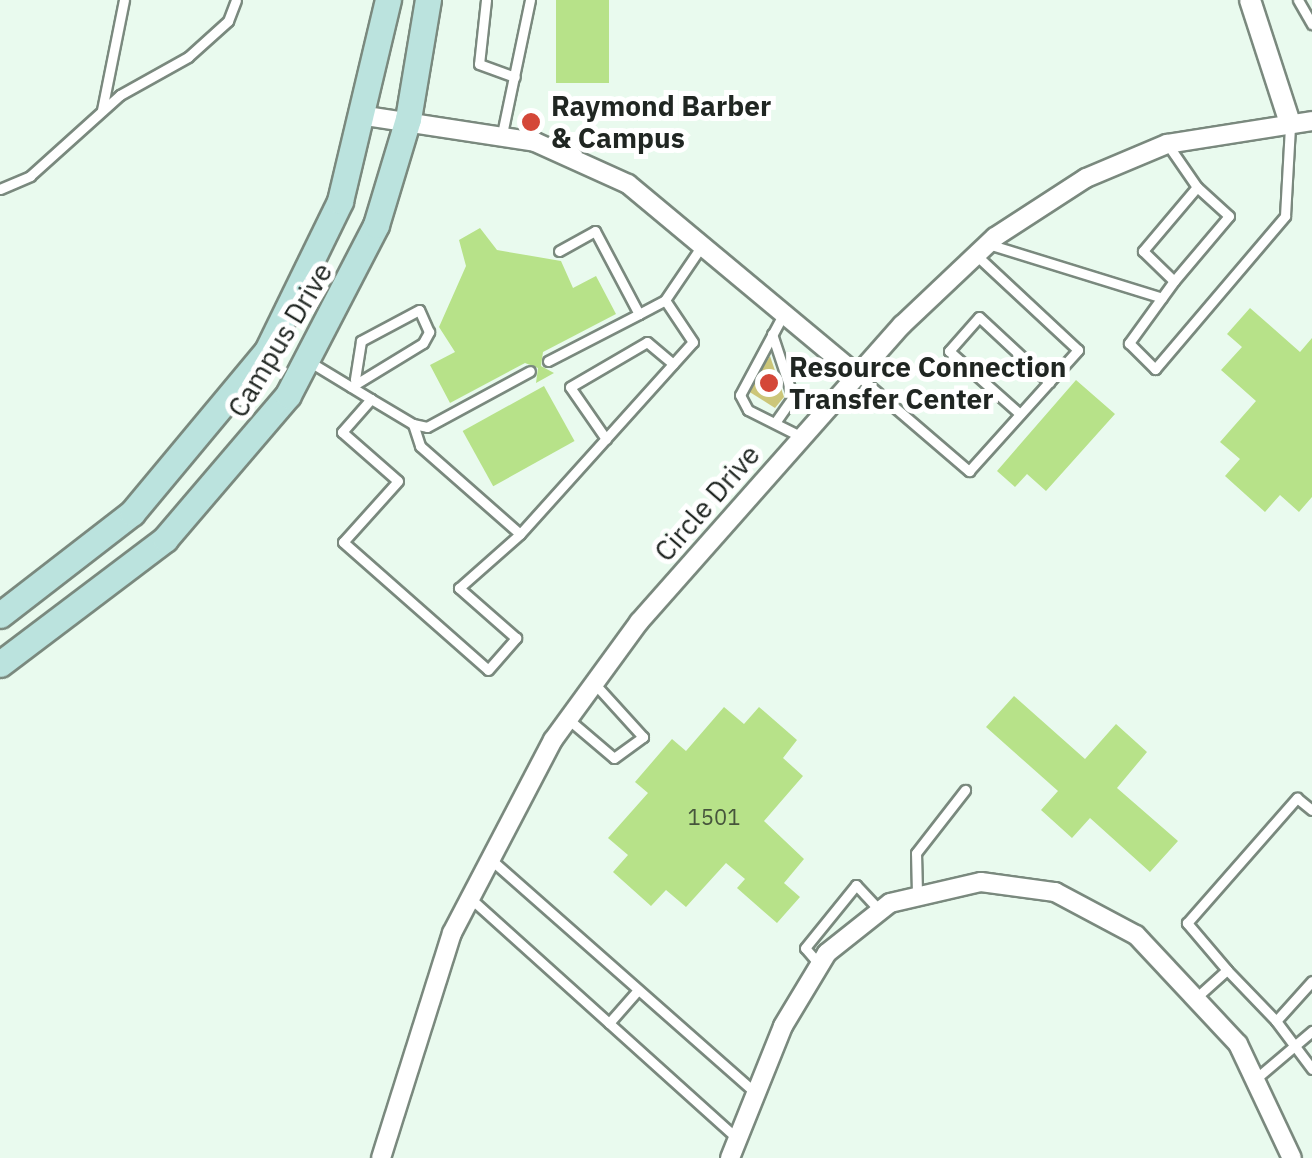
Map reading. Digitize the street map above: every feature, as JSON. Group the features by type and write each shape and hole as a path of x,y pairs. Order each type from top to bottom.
{"main road":[{"name":"Campus Drive","path":"0,615 132,513 267,352 322,248 366,116 388,0"},
{"name":"Campus Drive","path":"0,664 165,539 269,422 308,362 359,269 408,119 428,0"}],"street":[{"path":"1250,0 1290,123"},
{"path":"366,116 502,134 628,184 705,240 857,375"},
{"name":"Circle Drive","path":"381,1158 468,897 568,718 857,375 981,249 1086,178 1168,144 1312,121"},
{"path":"730,1158 756,1094 819,964 880,910 918,893 980,882 1055,892 1136,935 1198,996 1259,1076 1292,1158"}],"lane":[{"path":"102,111 124,0"},
{"path":"0,189 30,176 102,111 188,57 228,22 236,0"},
{"path":"486,0 479,64 515,77"},
{"path":"502,134 530,0"},
{"path":"1298,0 1312,23"},
{"path":"1168,144 1198,187 1229,216 1174,281 1129,343 1155,369 1285,216 1290,123"},
{"path":"1174,281 1142,251 1198,187"},
{"path":"560,251 595,231 639,314"},
{"path":"548,362 665,300 705,240"},
{"path":"981,249 1162,298"},
{"path":"857,375 969,471 1078,350 981,249"},
{"path":"372,400 342,432 398,481 343,542 488,670 516,638 459,588 520,534 693,342 665,300"},
{"path":"420,310 430,332 424,343 353,383 361,341 420,310"},
{"path":"785,311 740,395 748,410 777,420 802,437"},
{"path":"1020,414 950,351 959,340 979,318 1049,382"},
{"path":"772,334 794,397 777,420"},
{"path":"606,439 570,387 647,342 673,364"},
{"path":"308,362 353,383 372,400 414,424 428,426 530,371"},
{"path":"414,424 420,446 520,534"},
{"path":"568,718 614,758 643,737 594,683"},
{"path":"918,893 916,853 966,790"},
{"path":"1312,810 1297,798 1188,923 1276,1021 1293,1053 1312,1069"},
{"path":"488,856 756,1094"},
{"path":"819,964 805,948 856,886 880,910"},
{"path":"468,897 738,1139"},
{"path":"1198,996 1227,970"},
{"path":"1276,1021 1312,980"},
{"path":"609,1023 638,990"},
{"path":"1259,1076 1293,1053 1312,1031"}],"shaded area":[{"path":"770,356 784,397 775,408 748,391"}],"building":[{"path":"556,0 609,0 609,83 556,83"},
{"path":"480,228 497,250 561,261 573,288 596,276 616,314 543,352 541,366 554,373 536,383 538,368 525,363 450,403 430,365 455,352 439,327 466,266 459,240"},
{"path":"1250,308 1300,352 1312,338 1312,497 1299,512 1280,495 1265,512 1225,476 1240,459 1220,442 1256,401 1221,370 1242,347 1227,334"},
{"path":"1076,380 1115,414 1046,491 1027,474 1015,487 997,471"},
{"path":"544,386 575,441 493,486 463,431"},
{"path":"1014,696 1085,759 1116,724 1147,752 1117,788 1178,841 1150,872 1090,818 1072,838 1041,810 1058,791 986,727"},
{"path":"724,707 744,724 759,707 797,740 783,758 803,776 764,821 804,859 784,883 800,897 777,923 737,888 745,879 726,863 686,907 666,890 651,906 613,872 628,855 608,838 648,793 635,782 672,739 686,751"}],"place":[{"name":"Raymond Barber & Campus","path":"531,122"},
{"name":"Resource Connection Transfer Center","path":"769,383"}]}
